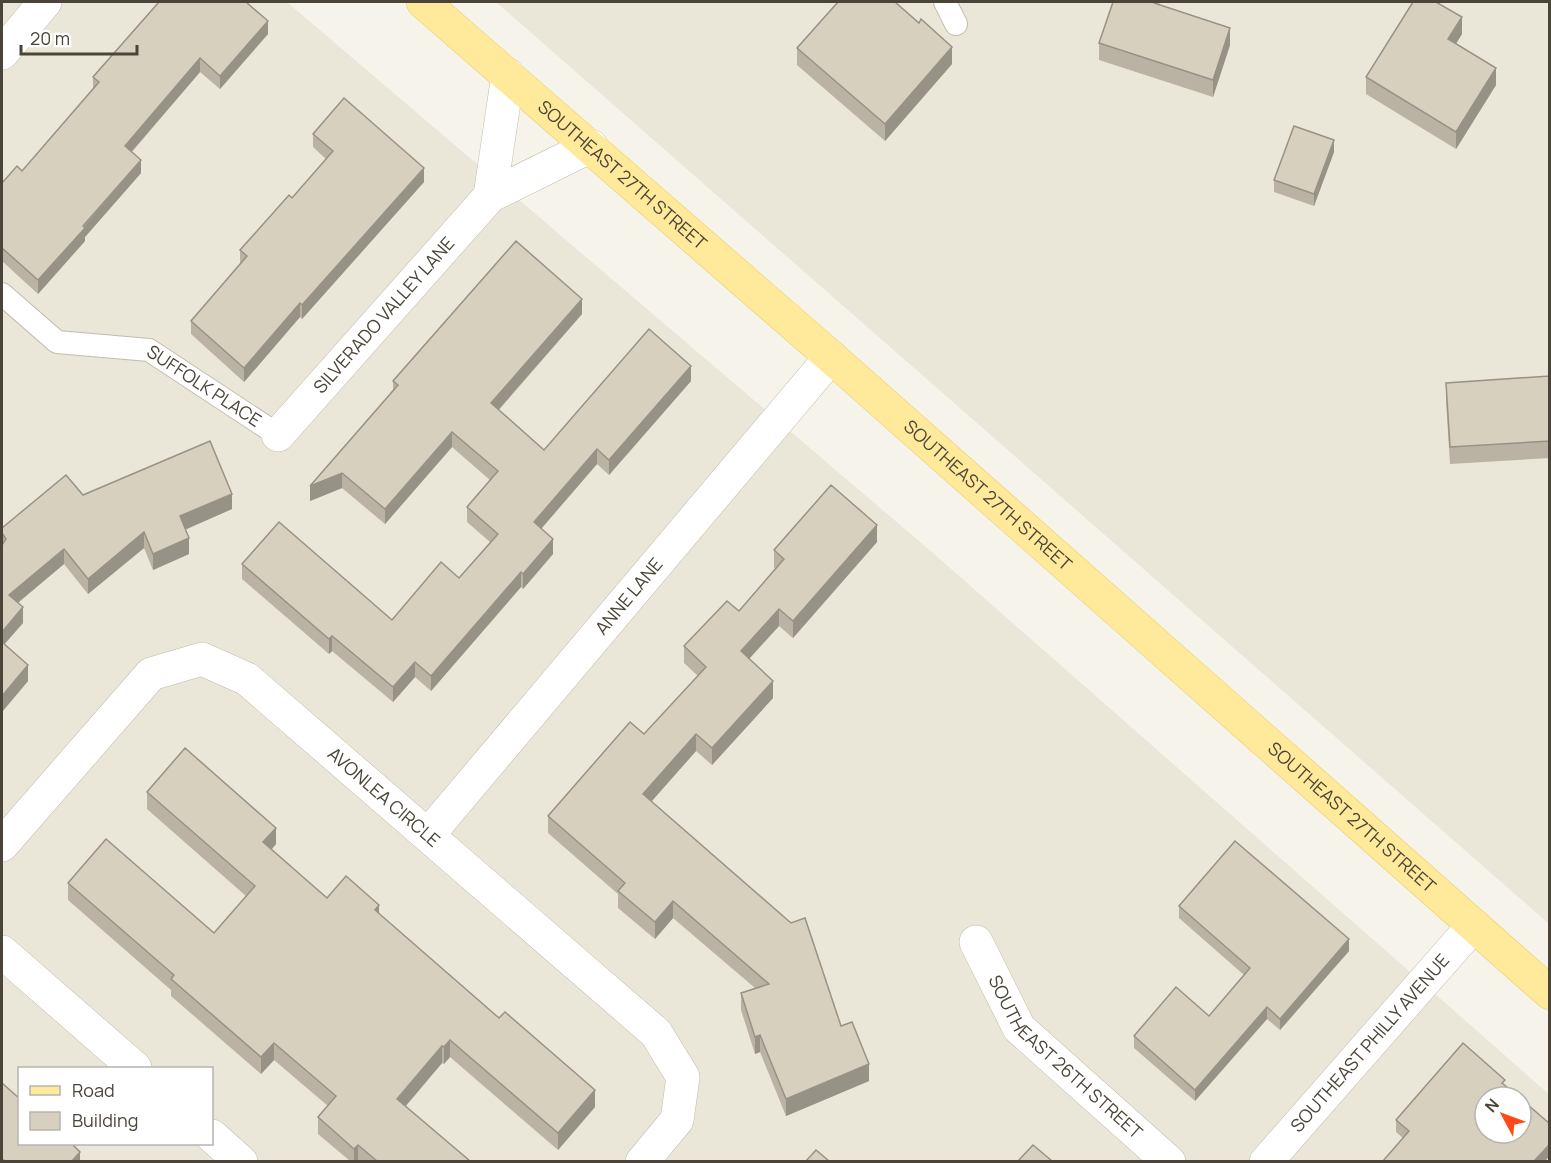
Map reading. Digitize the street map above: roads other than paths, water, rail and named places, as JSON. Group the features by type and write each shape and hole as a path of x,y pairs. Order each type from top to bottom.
{"main road":[{"name":"SOUTHEAST 27TH STREET","path":"423,2 831,357 1550,993"}],"street":[{"path":"2,53 45,2"},
{"path":"490,195 508,75"},
{"name":"SILVERADO VALLEY LANE","path":"278,435 490,195 591,146"},
{"name":"ANNE LANE","path":"428,835 831,357"},
{"name":"AVONLEA CIRCLE","path":"2,845 151,674 202,659 247,679 657,1033 683,1077 677,1120 642,1161"},
{"name":"SOUTHEAST PHILLY AVENUE","path":"1266,1161 1473,926"},
{"name":"SOUTHEAST 26TH STREET","path":"976,942 1019,1028 1169,1161"},
{"path":"2,952 134,1067"},
{"path":"213,1137 241,1161"}],"lane":[{"path":"945,2 956,24"},
{"name":"SUFFOLK PLACE","path":"2,294 57,342 149,351 278,435"}]}
